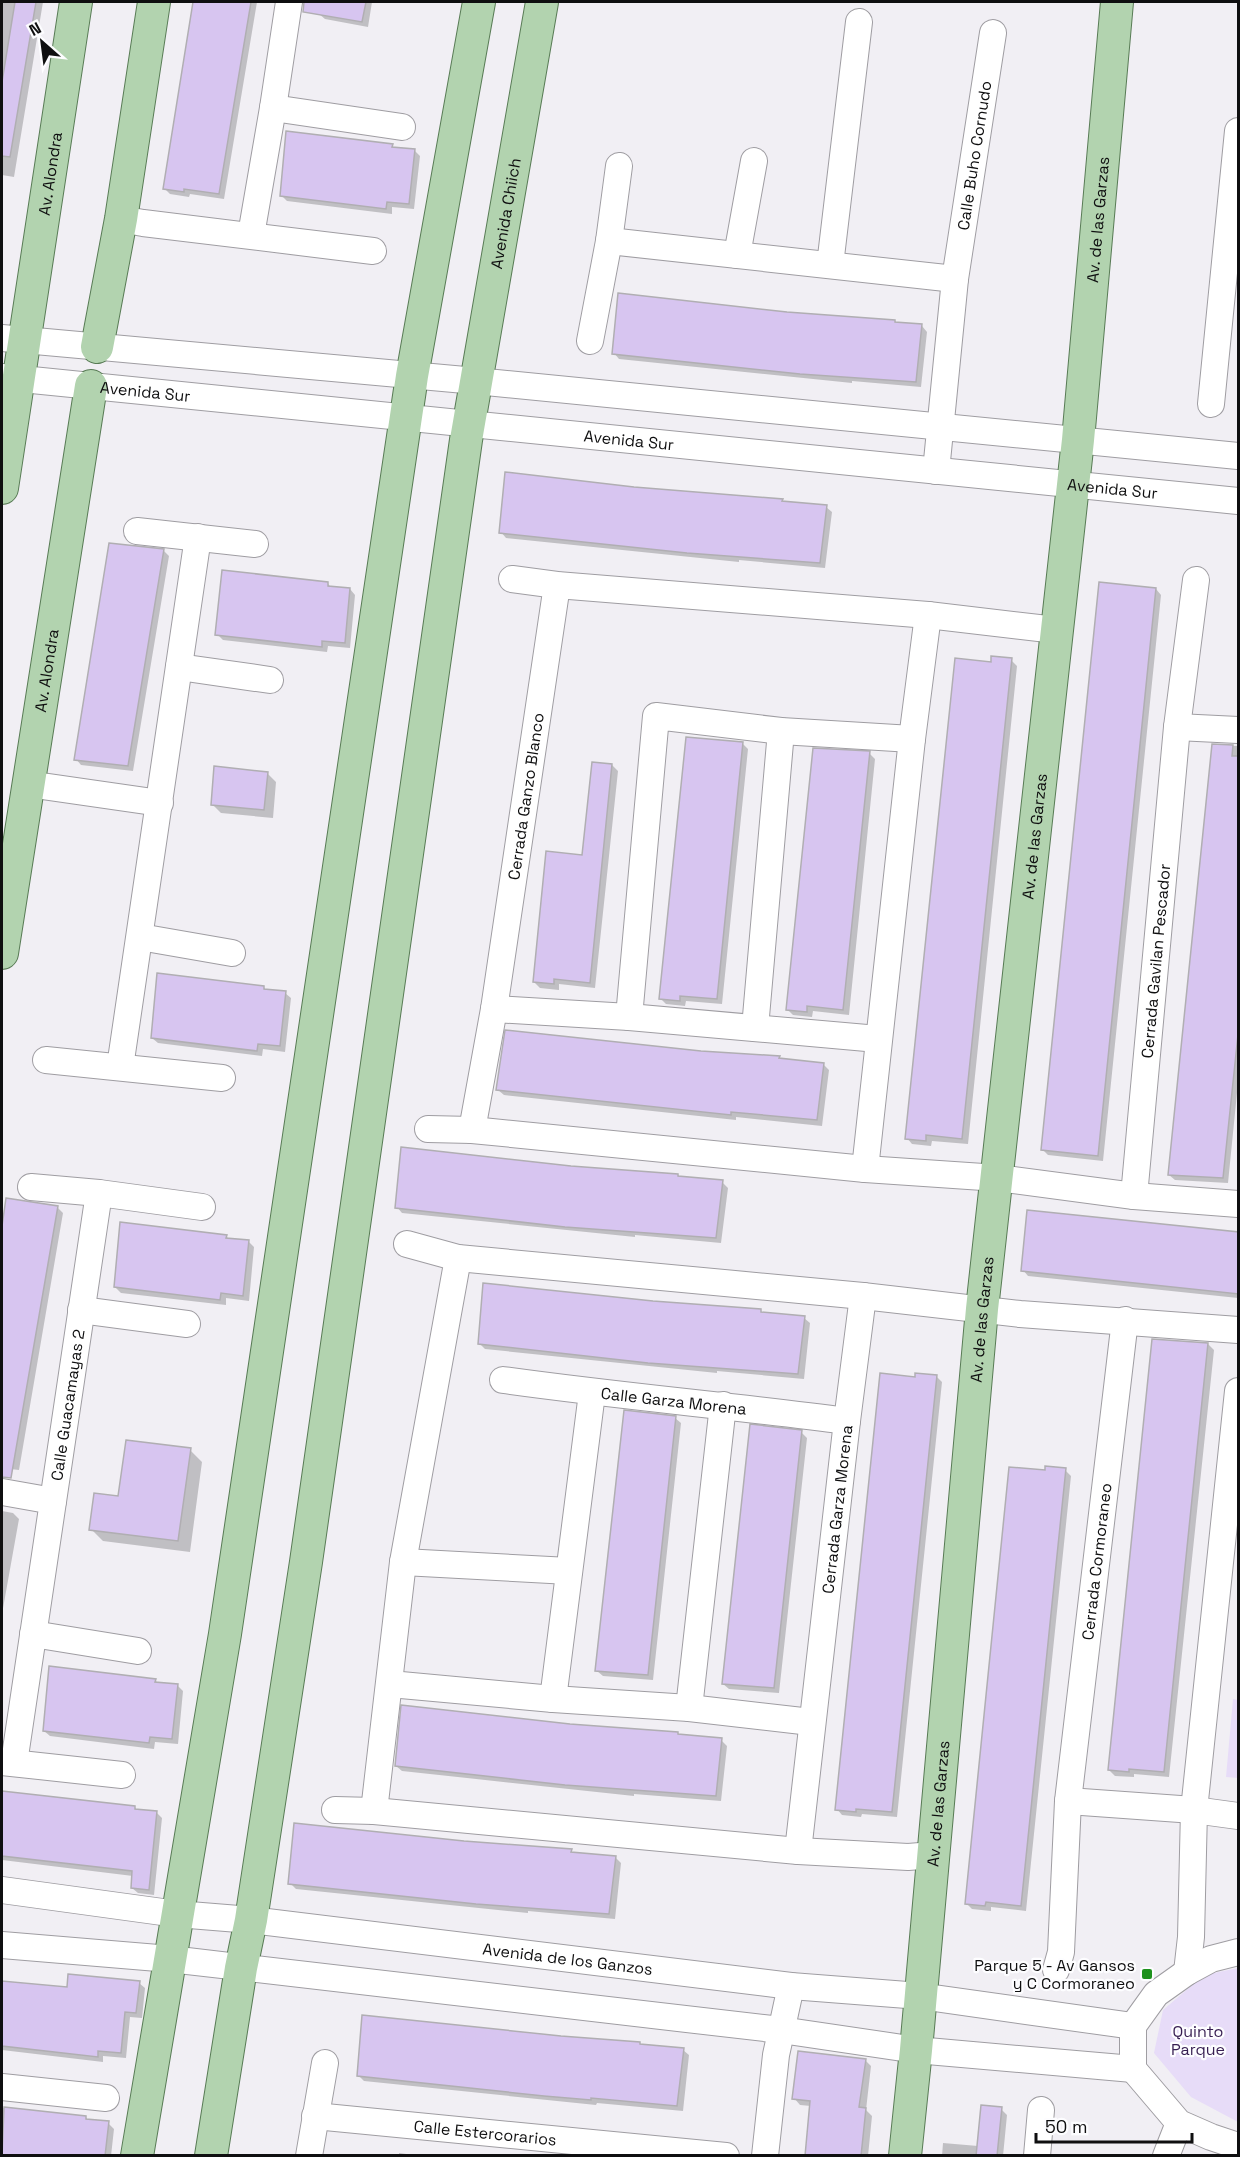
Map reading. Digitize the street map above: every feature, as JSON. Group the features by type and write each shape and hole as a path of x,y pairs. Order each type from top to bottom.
{"main road":[{"name":"Av. Alondra","path":"2,488 14,339 76,2"},
{"path":"97,347 132,221 154,2"},
{"path":"137,2156 227,1622 412,376 478,2"},
{"name":"Avenida Chiich","path":"212,2156 310,1538 469,425 542,2"},
{"name":"Av. de las Garzas","path":"905,2156 920,1996 921,1856 971,1308 1011,1180 1041,628 1072,485 1078,440 1117,2"},
{"name":"Av. Alondra","path":"2,953 91,386"}],"street":[{"path":"251,235 289,2"},
{"path":"830,265 859,22"},
{"name":"Calle Buho Cornudo","path":"936,471 956,279 993,33"},
{"path":"273,108 402,127"},
{"path":"1211,404 1233,251 1239,131"},
{"path":"737,255 754,161"},
{"path":"590,341 609,241 619,166"},
{"path":"132,221 373,251"},
{"path":"609,241 956,279"},
{"path":"14,339 412,376 941,419 1078,440 1239,456"},
{"path":"91,386 97,347"},
{"name":"Avenida Sur","path":"10,378 1239,501"},
{"path":"138,531 255,544"},
{"path":"120,1067 198,537"},
{"path":"512,579 557,585 928,615 1041,628"},
{"name":"Cerrada Gavilan Pescador","path":"1134,1196 1177,727 1196,580"},
{"name":"Cerrada Ganzo Blanco","path":"472,1130 494,1009 557,585"},
{"path":"866,1169 912,739 928,615"},
{"path":"180,667 270,680"},
{"path":"629,1017 656,716 780,731 912,739"},
{"path":"1177,727 1239,730"},
{"path":"755,1028 780,731"},
{"path":"28,784 160,803"},
{"path":"140,937 232,952"},
{"path":"494,1009 629,1017 879,1039"},
{"path":"46,1060 222,1078"},
{"path":"428,1129 472,1130 866,1169 1011,1180 1134,1196 1239,1204"},
{"path":"31,1187 99,1193 202,1207"},
{"name":"Calle Guacamayas 2","path":"99,1193 33,1634 8,1762 122,1775"},
{"path":"407,1244 458,1258 864,1296 1020,1314 1239,1330"},
{"path":"374,1811 403,1562 458,1258"},
{"name":"Cerrada Garza Morena","path":"798,1851 811,1722 864,1296"},
{"name":"Calle Guacamayas 2","path":"81,1310 187,1324"},
{"name":"Cerrada Cormoraneo","path":"1056,1970 1061,1952 1068,1801 1125,1320"},
{"name":"Calle Garza Morena","path":"503,1380 592,1393 723,1405 847,1421"},
{"path":"1187,1972 1191,1937 1194,1810 1239,1390"},
{"path":"553,1699 592,1393"},
{"path":"689,1708 723,1405"},
{"name":"Calle Guacamayas 2","path":"2,1492 53,1501"},
{"path":"403,1562 569,1571"},
{"path":"33,1634 138,1651"},
{"path":"390,1683 553,1699 689,1708 811,1722"},
{"path":"1068,1801 1194,1810 1239,1816"},
{"path":"336,1810 374,1811 798,1851 921,1856"},
{"name":"Avenida de los Ganzos","path":"2,1890 177,1914 251,1920 791,1986 920,1996 1133,2026"},
{"path":"2,1945 170,1959 781,2030 916,2050 1133,2069"},
{"path":"1239,1952 1211,1959 1187,1972 1156,1994 1133,2026 1133,2069 1179,2123 1239,2146"},
{"path":"765,2156 776,2055 791,1986"},
{"path":"309,2156 325,2063"},
{"path":"2,2087 106,2098"},
{"path":"1037,2156 1041,2110"},
{"name":"Calle Estercorarios","path":"315,2116 726,2156"},
{"path":"1166,2156 1179,2123"}],"green space":[{"path":"1233,1699 1238,1700 1238,1778 1226,1777"},
{"name":"Quinto Parque","path":"1238,1968 1238,2122 1191,2097 1154,2053 1163,2010 1204,1975"}],"building":[{"path":"15,2 36,2 10,157 2,156 2,82"},
{"path":"193,2 251,2 219,194 184,189 184,192 163,189"},
{"path":"304,2 366,2 362,22 303,12"},
{"path":"286,131 393,144 392,147 415,149 409,204 387,202 386,209 280,196"},
{"path":"618,293 922,324 916,382 800,374 612,354"},
{"path":"505,472 827,505 820,563 687,553 499,533"},
{"path":"109,543 164,549 128,766 74,760"},
{"path":"222,570 328,582 328,586 350,588 345,643 322,641 322,647 215,635"},
{"path":"1099,582 1156,588 1098,1156 1041,1150"},
{"path":"991,656 1012,658 962,1139 926,1135 926,1141 905,1139 955,658 991,662"},
{"path":"686,737 743,742 717,999 680,996 680,1001 659,999"},
{"path":"1212,744 1233,745 1232,756 1239,756 1239,1025 1223,1178 1168,1175"},
{"path":"813,748 870,751 843,1010 807,1006 807,1012 786,1010"},
{"path":"592,762 612,764 590,983 554,979 554,984 533,982 546,851 582,855"},
{"path":"214,766 268,772 264,810 211,805"},
{"path":"157,973 264,986 264,989 286,991 280,1046 258,1044 257,1051 151,1038"},
{"path":"505,1030 701,1051 780,1056 779,1058 824,1063 817,1120 731,1112 731,1115 496,1090"},
{"path":"401,1147 723,1180 716,1238 565,1227 395,1208"},
{"path":"6,1198 58,1206 11,1478 2,1477 2,1226"},
{"path":"1027,1210 1239,1232 1239,1294 1021,1271"},
{"path":"120,1222 227,1235 226,1238 249,1240 243,1296 221,1293 220,1300 114,1287"},
{"path":"483,1283 653,1301 761,1309 761,1312 805,1316 798,1374 648,1363 478,1344"},
{"path":"1152,1339 1208,1343 1164,1772 1129,1769 1129,1772 1108,1770"},
{"path":"880,1373 915,1377 915,1373 937,1375 892,1812 856,1809 856,1812 835,1810"},
{"path":"624,1410 676,1416 648,1675 595,1671"},
{"path":"750,1424 802,1430 774,1688 722,1684"},
{"path":"126,1440 191,1448 178,1541 89,1530 94,1493 118,1496"},
{"path":"1045,1466 1066,1468 1021,1906 986,1902 985,1906 965,1904 1009,1467 1045,1470"},
{"path":"49,1666 156,1679 155,1682 178,1684 172,1739 150,1737 149,1743 43,1731"},
{"path":"401,1705 722,1738 716,1796 565,1785 395,1766"},
{"path":"2,1791 135,1806 135,1809 157,1811 149,1890 131,1888 132,1871 2,1856"},
{"path":"294,1823 464,1841 572,1849 571,1852 616,1856 609,1914 476,1904 288,1884"},
{"path":"68,1974 140,1981 136,2013 125,2012 121,2053 98,2051 98,2057 2,2046 2,1981 67,1987"},
{"path":"362,2015 684,2048 677,2106 544,2096 357,2076"},
{"path":"798,2051 866,2059 859,2107 866,2108 861,2156 805,2156 810,2101 792,2099"},
{"path":"981,2105 1002,2107 997,2156 976,2156"},
{"path":"4,2107 86,2116 86,2119 109,2121 105,2156 2,2156"}],"place":[{"name":"Parque 5 - Av Gansos y C Cormoraneo","path":"1147,1974"}]}
